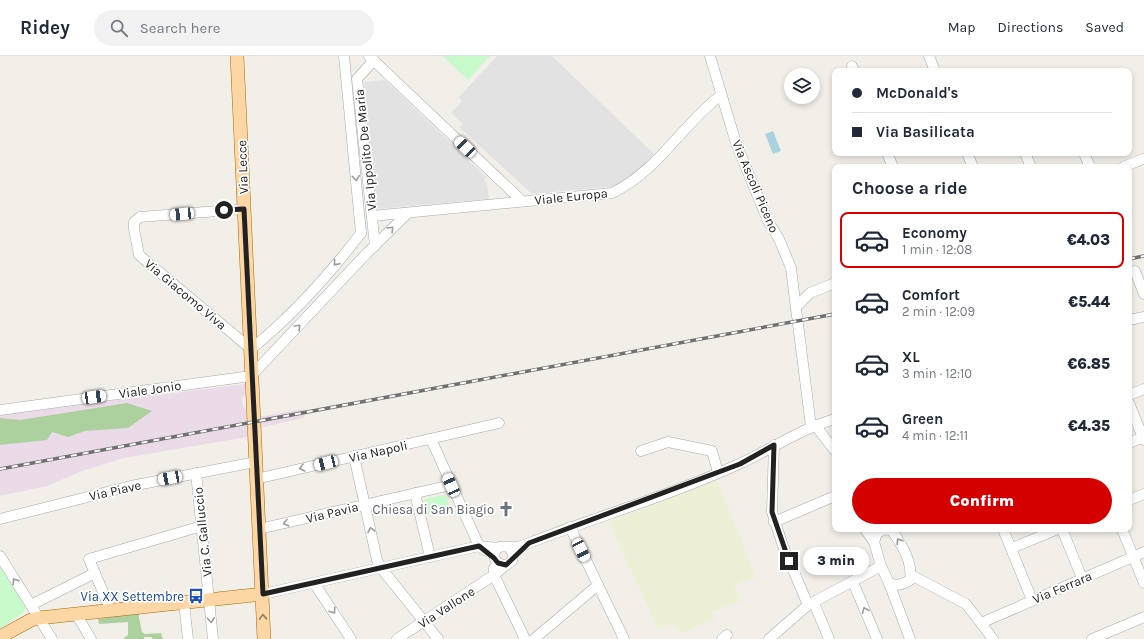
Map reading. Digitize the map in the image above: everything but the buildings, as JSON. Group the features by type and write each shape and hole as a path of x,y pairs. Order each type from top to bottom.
{"main road":[{"name":"Via Lecce","path":"238,56 264,639"},
{"path":"0,638 15,635 31,620 39,618 263,594"}],"street":[{"name":"Via Ippolito De Maria","path":"344,56 361,233"},
{"name":"Via Ascoli Piceno","path":"710,56 736,143 768,221 784,249 791,268 797,306 797,320 813,426"},
{"path":"928,56 933,68"},
{"name":"Via Ippolito De Maria","path":"375,246 357,79 372,58 522,201"},
{"path":"346,80 357,79"},
{"name":"Viale Europa","path":"372,216 612,192 627,186 646,172 707,106 721,95"},
{"path":"1130,164 1143,159"},
{"name":"Via Giacomo Viva","path":"244,209 140,218 134,222 134,229 139,255 251,349"},
{"path":"252,376 408,213"},
{"path":"251,349 269,334 331,269 361,233 375,246"},
{"path":"1135,271 1144,294"},
{"path":"794,282 810,293"},
{"path":"797,306 810,293 832,284"},
{"path":"1132,319 1144,317"},
{"path":"269,334 281,345"},
{"name":"Viale Jonio","path":"0,410 252,376"},
{"path":"1132,394 1144,389"},
{"path":"1132,410 1144,438 1132,442"},
{"path":"525,639 494,575 496,555 506,546 510,548 529,543 740,464 813,426 832,420"},
{"name":"Via Napoli","path":"256,479 499,423"},
{"path":"813,426 832,448"},
{"path":"431,439 479,546 496,555 502,565 509,561 514,554 510,548"},
{"path":"641,451 668,442 712,451 718,472"},
{"path":"774,445 772,512 774,522 811,604 829,639"},
{"path":"354,456 377,560 381,568 438,639"},
{"name":"Via Piave","path":"0,519 131,486 256,462"},
{"name":"Via C. Galluccio","path":"196,473 213,639"},
{"name":"Via Pavia","path":"259,529 365,503 451,485"},
{"path":"415,493 430,557"},
{"path":"1132,499 1144,494"},
{"path":"774,522 832,497"},
{"path":"111,611 89,559 202,526"},
{"path":"570,527 624,639"},
{"path":"868,532 874,542 880,566 889,582 910,639"},
{"path":"874,542 877,533 879,532"},
{"path":"889,582 895,585 904,584 910,580 911,575 910,565 901,543 893,532"},
{"path":"1004,532 1032,600"},
{"path":"1012,548 1051,532"},
{"path":"1063,532 1082,578"},
{"path":"1123,532 1144,583"},
{"name":"Via Vallone","path":"397,639 494,575 529,543"},
{"path":"263,594 479,546"},
{"name":"Via Ferrara","path":"981,623 1144,552"},
{"path":"0,556 52,639"},
{"path":"771,638 811,604 880,566"},
{"path":"31,604 95,573"},
{"path":"911,575 966,604 993,639"},
{"path":"853,582 877,639"},
{"path":"314,583 351,639"},
{"path":"534,639 598,586"},
{"path":"184,603 188,639"},
{"path":"76,614 91,639"},
{"path":"1092,639 1144,617"}],"shaded area":[{"path":"497,56 552,56 654,154 640,169 616,186 532,194 459,127 463,124 451,113 462,101 459,97"},
{"path":"385,80 486,177 484,181 487,183 489,199 376,209 364,82"},
{"path":"245,384 245,394 242,398 243,406 247,411 246,417 249,419 303,409 304,418 259,428 258,426 247,428 247,437 124,458 82,471 47,486 0,496 0,415"}],"green space":[{"path":"443,56 490,56 468,80"},
{"path":"127,403 152,411 128,428 85,431 68,437 52,432 47,440 0,445 0,418 20,420"},
{"path":"717,480 756,577 734,585 741,601 711,612 715,619 680,633 674,623 658,629 609,522"},
{"path":"445,495 452,509 428,514 424,499"},
{"path":"0,564 26,605 24,612 0,629"},
{"path":"139,613 142,632 145,634 161,633 163,639 144,637 144,639 123,639 128,635 128,622 99,624 98,619"}],"water":[{"path":"773,131 781,151 773,154 765,134"}],"railway":[{"path":"1132,258 1144,256"},
{"path":"0,469 832,315"}],"place":[{"name":"Chiesa di San Biagio","path":"506,509"},
{"name":"Via XX Settembre","path":"196,596"}],"route":[{"path":"224,210 244,209 256,479 263,594 479,546 498,563 506,565 512,561 513,558 529,543 740,464 774,445 772,512 774,522 789,561"}]}
